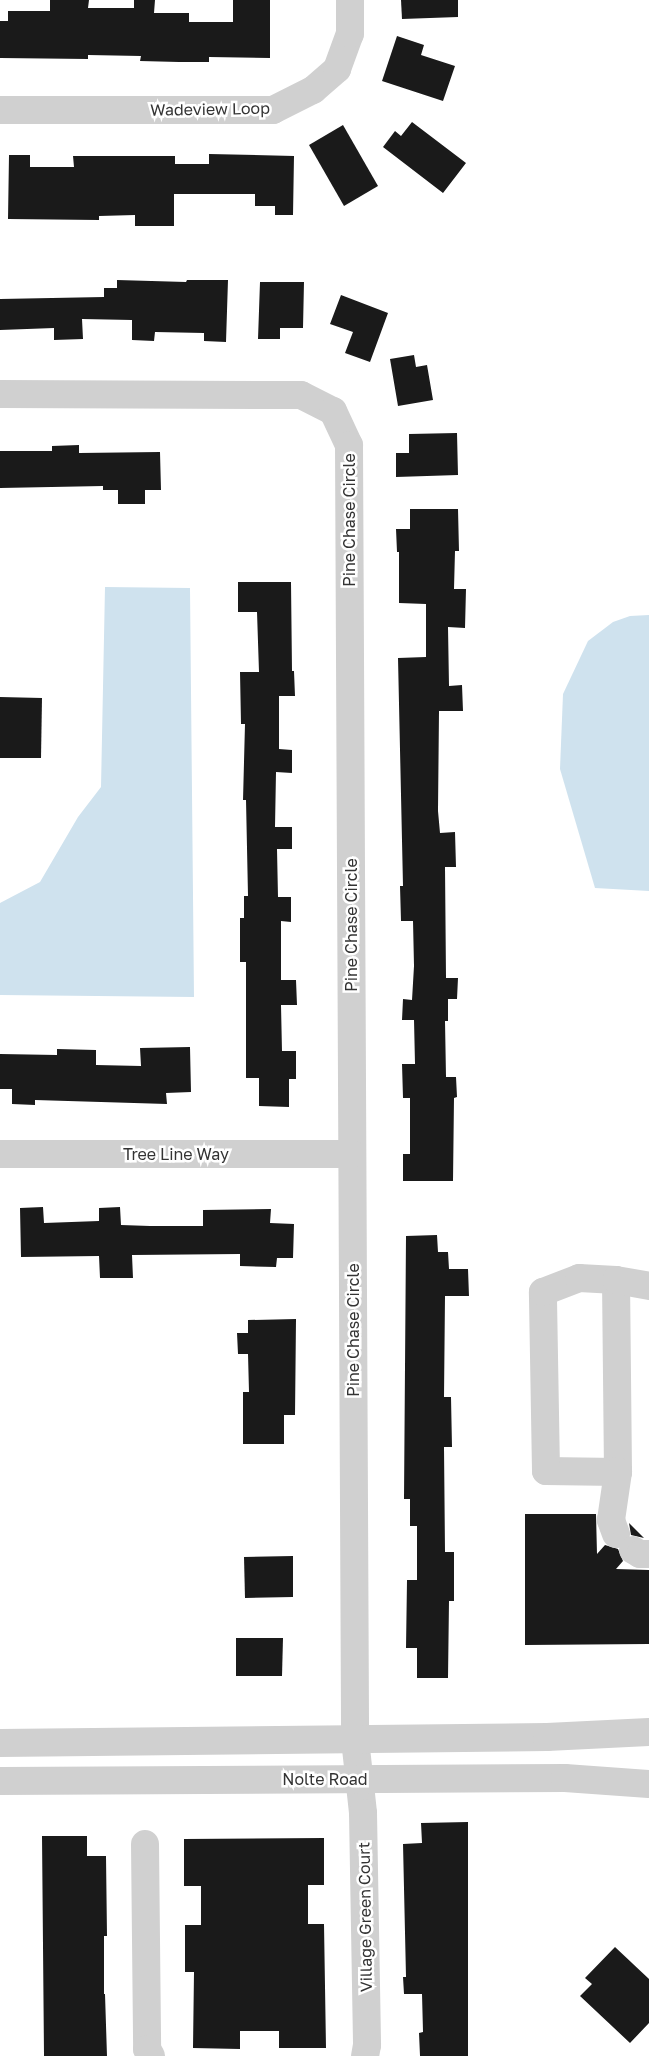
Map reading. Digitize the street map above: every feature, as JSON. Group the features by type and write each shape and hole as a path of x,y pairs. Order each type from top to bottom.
{"street":[{"name":"Wadeview Loop","path":"0,110 273,110 313,90 337,69 350,34 350,0"},
{"name":"Pine Chase Circle","path":"0,394 301,395 333,411 349,445 355,1739 360,1779"},
{"name":"Tree Line Way","path":"0,1154 352,1154"},
{"path":"618,1472 546,1471 543,1292 579,1278 616,1280 649,1286"},
{"path":"616,1280 618,1472 611,1520 633,1546"},
{"path":"0,1743 547,1737 649,1732"},
{"name":"Nolte Road","path":"0,1781 566,1778 649,1784"},
{"name":"Village Green Court","path":"360,1779 363,1813 368,2045 365,2056"},
{"path":"145,1844 147,2049 150,2056"}],"water":[{"path":"105,587 190,588 194,997 0,995 0,903 40,882 78,817 101,787"},
{"path":"649,615 649,891 595,888 560,769 563,694 588,641 613,622 630,616"}],"building":[{"path":"50,0 89,0 88,8 134,8 134,0 155,0 154,13 189,13 189,22 233,22 233,0 270,0 270,58 209,57 209,62 179,62 140,61 141,56 88,55 88,59 0,58 0,21 8,21 8,11 50,11"},
{"path":"401,0 458,0 458,17 402,19"},
{"path":"397,36 424,45 421,55 455,66 443,101 382,81"},
{"path":"412,122 466,163 443,193 383,147 395,131 401,136"},
{"path":"343,125 378,186 344,206 309,145"},
{"path":"209,154 294,156 293,215 275,215 275,206 255,206 255,194 174,194 174,226 135,226 135,215 99,216 99,220 8,219 9,155 30,155 30,167 74,167 73,156 175,156 175,164 209,164"},
{"path":"117,280 186,282 187,280 228,280 226,342 204,341 204,333 155,332 154,341 132,340 132,320 82,319 83,339 54,340 54,328 0,330 0,299 104,297 104,288 117,288"},
{"path":"260,282 304,282 303,328 280,328 280,339 258,339"},
{"path":"341,295 388,313 370,362 345,353 353,332 330,324"},
{"path":"414,355 416,367 427,365 433,400 398,406 390,359"},
{"path":"457,433 458,475 396,477 396,453 409,453 409,434"},
{"path":"79,445 79,453 160,452 161,490 145,490 145,504 118,504 118,490 103,490 103,486 0,488 0,451 52,451 52,446"},
{"path":"410,509 458,509 459,551 455,551 454,589 466,589 465,628 448,627 449,686 462,685 463,711 439,711 438,811 440,833 455,832 456,867 445,867 446,978 458,978 457,999 448,999 448,1021 445,1021 446,1077 456,1077 457,1097 454,1098 453,1181 403,1181 403,1154 410,1154 410,1098 403,1098 402,1064 415,1064 414,1020 402,1020 403,999 412,1000 414,966 413,921 401,921 400,886 403,886 398,658 426,657 426,604 399,603 399,552 397,552 396,529 410,529"},
{"path":"238,582 291,582 292,671 294,671 295,696 279,696 279,749 292,750 292,773 276,772 275,827 292,827 292,849 277,849 278,897 291,897 291,922 281,921 281,980 296,980 297,1005 281,1005 282,1051 296,1051 296,1079 289,1079 289,1107 259,1106 259,1078 246,1078 246,962 240,962 240,918 244,918 244,896 248,896 246,800 243,800 245,724 241,724 240,672 259,672 257,612 238,612"},
{"path":"0,697 42,698 41,758 0,758"},
{"path":"190,1047 191,1092 166,1093 167,1104 35,1100 35,1105 12,1104 12,1089 0,1089 0,1054 57,1055 57,1049 96,1050 96,1065 141,1066 140,1048"},
{"path":"43,1207 44,1223 99,1221 99,1208 120,1207 121,1225 150,1226 203,1226 203,1210 271,1209 270,1223 294,1224 293,1258 277,1258 276,1267 240,1266 240,1254 132,1255 133,1278 100,1278 99,1256 21,1257 20,1208"},
{"path":"437,1235 438,1252 448,1252 449,1269 468,1269 469,1296 445,1296 444,1397 451,1397 452,1447 444,1447 445,1552 454,1552 454,1601 449,1601 448,1678 417,1678 417,1648 406,1648 407,1580 417,1580 417,1526 410,1526 410,1499 404,1499 406,1236"},
{"path":"296,1319 295,1415 284,1415 284,1444 243,1444 243,1392 249,1392 248,1354 238,1354 237,1333 248,1333 248,1320"},
{"path":"525,1514 596,1514 597,1554 605,1545 618,1549 623,1561 616,1569 649,1570 649,1644 525,1645"},
{"path":"629,1523 644,1538 631,1535"},
{"path":"293,1556 293,1597 245,1598 244,1557"},
{"path":"236,1638 283,1638 282,1676 236,1676"},
{"path":"468,1822 468,2056 420,2056 419,2033 423,2032 422,1994 404,1994 403,1977 406,1977 403,1844 422,1843 421,1823"},
{"path":"42,1836 87,1836 87,1856 106,1856 107,1936 104,1936 104,1994 107,2056 44,2056"},
{"path":"324,1838 324,1885 308,1885 308,1924 324,1924 326,2048 279,2048 279,2031 240,2031 240,2049 193,2048 194,1972 185,1972 185,1925 201,1925 201,1886 184,1886 184,1839"},
{"path":"615,1947 649,1979 649,2023 630,2043 580,1996 592,1984 585,1978"}]}
